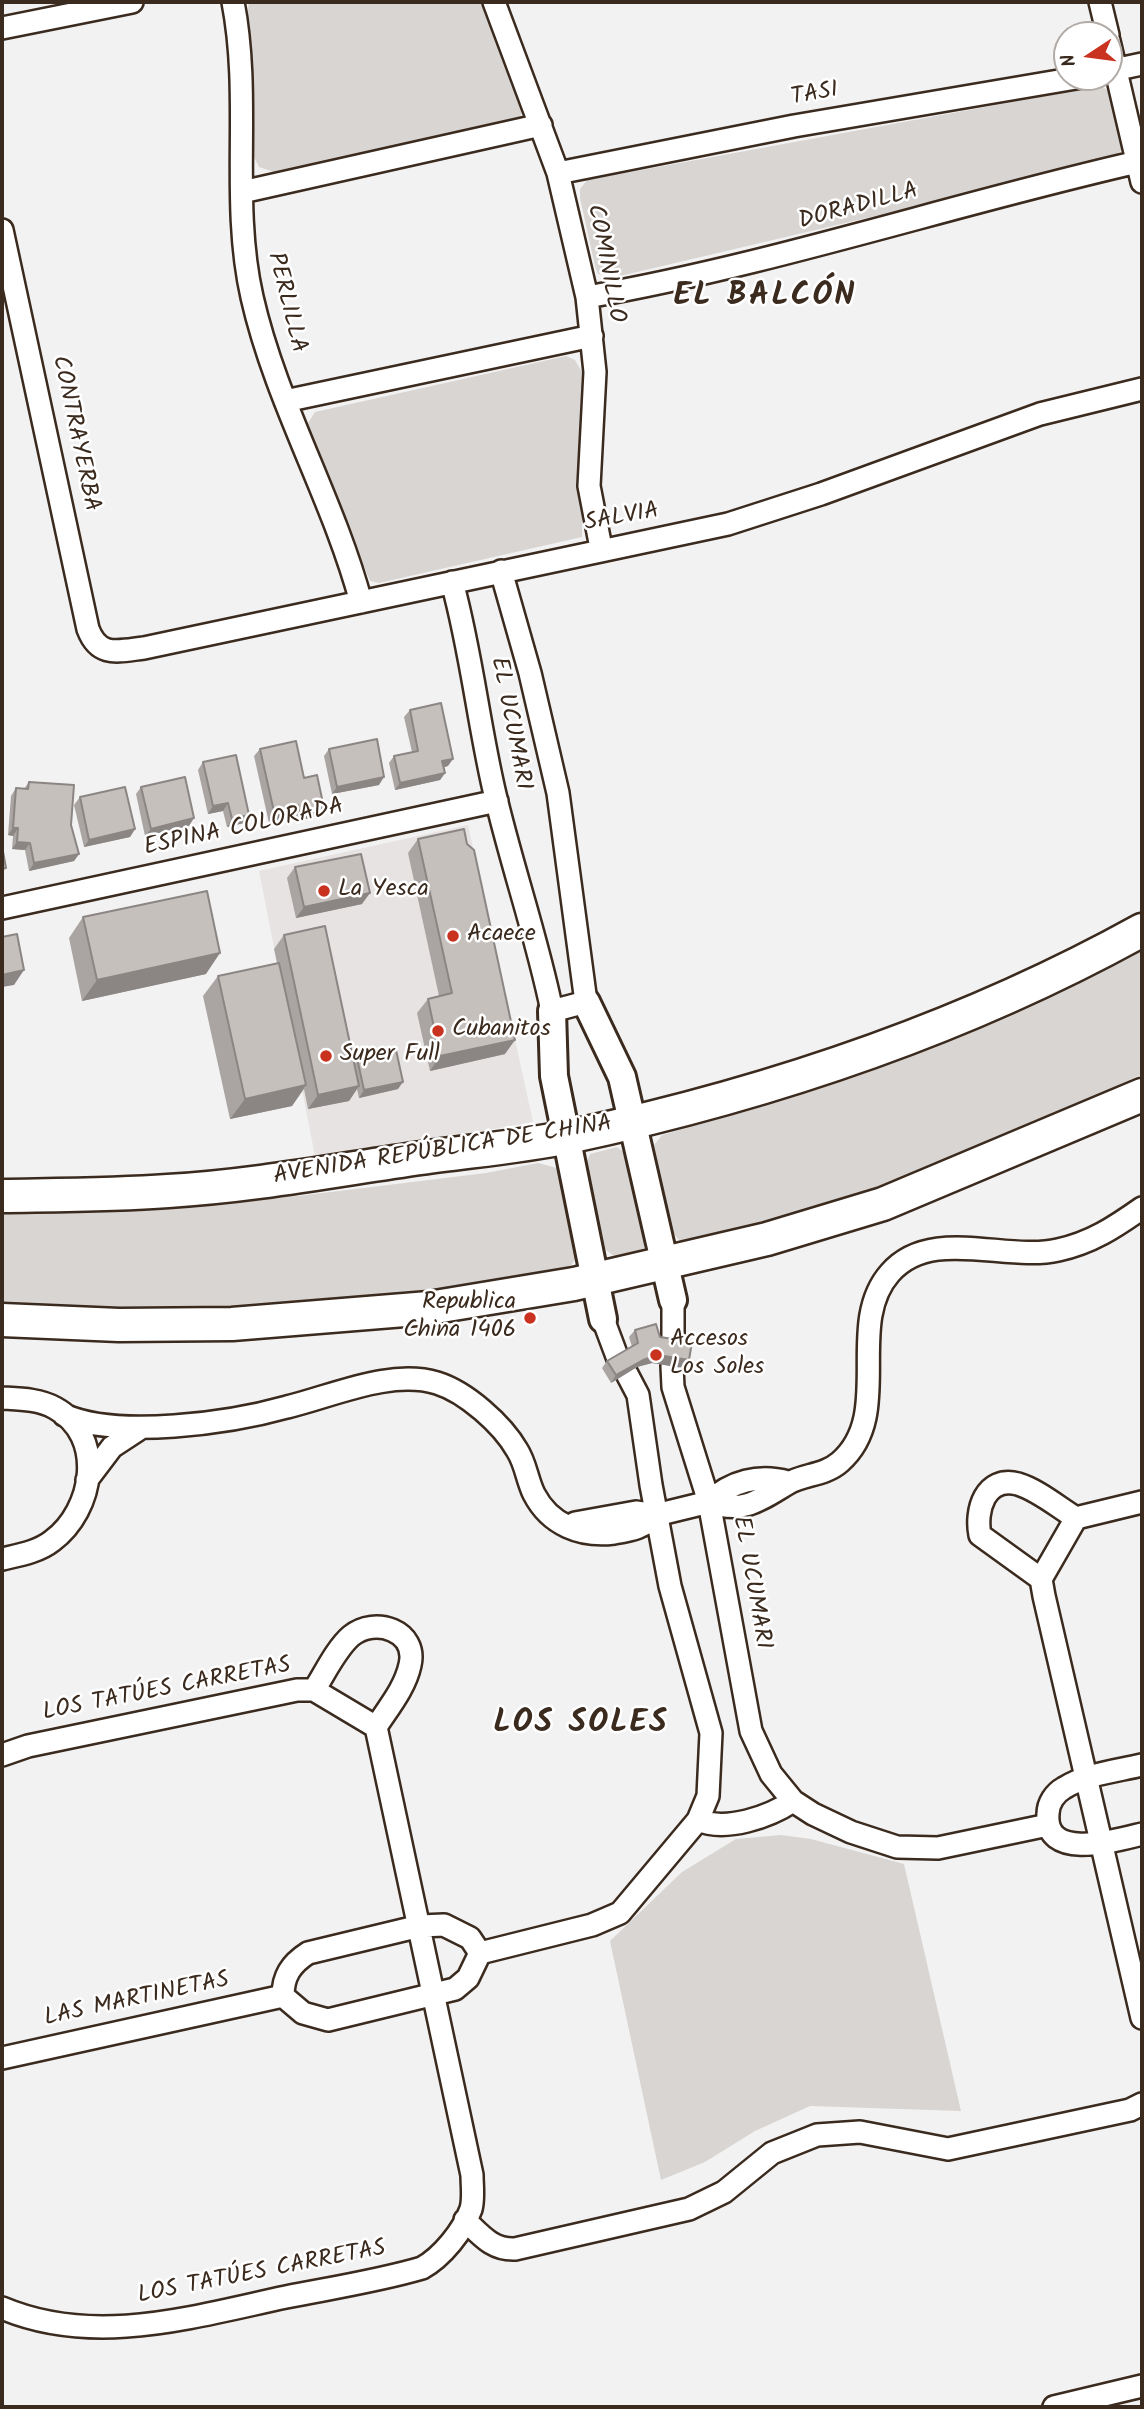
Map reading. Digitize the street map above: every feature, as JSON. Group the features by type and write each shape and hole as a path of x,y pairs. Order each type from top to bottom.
{"main road":[{"name":"AVENIDA REPÚBLICA DE CHINA","path":"2,1196 170,1191 279,1179 566,1137 734,1098 900,1039 1045,979 1142,930"},
{"path":"2,1320 147,1325 245,1323 429,1308 595,1278 767,1239 883,1204 1142,1095"}],"street":[{"path":"2,29 132,2"},
{"name":"PERLILLA","path":"233,2 243,68 242,229 252,299 285,401 349,561 360,602"},
{"name":"COMINILLO","path":"494,2 558,173 587,297 595,372 589,486 601,548"},
{"path":"1100,2 1105,21"},
{"path":"1123,68 1142,64"},
{"name":"TASI","path":"558,173 794,126 1053,82"},
{"path":"1118,91 1141,169"},
{"path":"242,192 541,125"},
{"name":"DORADILLA","path":"587,297 653,285 796,252 1141,169"},
{"name":"CONTRAYERBA","path":"2,230 88,629 98,647"},
{"path":"285,401 592,336"},
{"name":"SALVIA","path":"98,647 115,650 144,648 601,548 728,524 821,494 1040,414 1142,389"},
{"name":"EL UCUMARI","path":"500,570 545,732 561,814 565,862 586,1002"},
{"name":"EL UCUMARI","path":"452,582 464,626 481,735 496,801 552,1012"},
{"name":"ESPINA COLORADA","path":"2,908 496,801"},
{"path":"480,1953 470,1938 458,1930 444,1925 420,1926 308,1953 296,1960 287,1973 283,1983 283,1996 303,2013 328,2020 435,1995 455,1989 468,1978 480,1953 609,1919 631,1903 698,1820 708,1796 711,1772 711,1733 670,1586 656,1516 641,1405 603,1319 554,1076 552,1012 586,1002 612,1050 634,1120 673,1300"},
{"path":"2,1398 45,1404 64,1415 96,1427 143,1428 250,1416 398,1380 429,1381 466,1399 505,1434 525,1464 537,1499 559,1522 590,1522 636,1512 656,1516 709,1502 722,1489 760,1477 788,1482 811,1477 838,1464 858,1440 864,1423 870,1337 877,1296 889,1274 899,1265 913,1257 943,1249 1016,1254 1058,1251 1092,1240 1142,1208"},
{"name":"EL UCUMARI","path":"673,1300 673,1387 709,1502 751,1731 771,1774 793,1801"},
{"path":"2,1559 40,1548 68,1528 78,1513 87,1481 86,1445 81,1433 64,1415"},
{"path":"87,1481 112,1447 143,1428"},
{"path":"1142,1502 1076,1518 1012,1483 995,1487 982,1501 978,1510 980,1535 1041,1579 1142,2018"},
{"path":"1041,1579 1076,1518"},
{"path":"314,1690 350,1637 362,1628 390,1627 400,1634 410,1648 412,1661 405,1682 376,1727"},
{"name":"LOS TATÚES CARRETAS","path":"2,1755 28,1746 297,1690 314,1690 376,1727 472,2175 471,2207 465,2220 442,2252 422,2268 169,2322 87,2327 34,2319 2,2308"},
{"path":"1142,1765 1087,1778 1061,1789 1047,1813 1048,1825 1056,1836 1079,1846 1142,1834"},
{"path":"698,1820 724,1824 766,1815 793,1801 851,1832 897,1847 920,1849 1048,1825"},
{"name":"LAS MARTINETAS","path":"2,2058 283,1996"},
{"path":"465,2220 490,2244 502,2250 515,2249 690,2209 724,2192 772,2153 817,2135 860,2132 948,2149 1130,2110 1142,2104"},
{"path":"1054,2407 1142,2386"}],"shaded area":[{"path":"249,2 482,2 524,106 518,124 277,173 259,167 254,157 246,22"},
{"path":"1073,91 1108,91 1116,103 1125,146 1113,160 620,276 598,274 595,266 580,198 580,189 587,180"},
{"path":"566,356 575,360 582,372 582,537 379,583 370,581 306,426 315,412"},
{"path":"468,825 533,1122 316,1161 259,871"},
{"path":"1142,945 1142,1074 893,1191 689,1243 679,1240 671,1230 654,1145 662,1135 743,1112"},
{"path":"617,1147 630,1156 649,1238 641,1253 615,1257 601,1246 584,1169 590,1154"},
{"path":"538,1163 557,1168 563,1179 578,1256 569,1268 447,1294 200,1315 2,1309 2,1205 145,1206 298,1196 486,1173"},
{"path":"781,1835 811,1839 904,1864 961,2111 810,2106 755,2131 705,2162 661,2180 610,1941 682,1872 736,1839"}],"building":[{"path":"441,703 453,759 442,761 445,773 400,783 394,756 418,751 410,710"},
{"path":"377,739 384,777 337,787 329,749"},
{"path":"296,741 304,778 317,775 324,808 300,814 298,805 289,808 290,813 275,816 260,749"},
{"path":"236,755 249,815 232,819 228,803 213,806 203,762"},
{"path":"185,777 194,818 151,829 141,787"},
{"path":"29,782 74,785 71,825 79,854 34,863 30,843 17,842 18,828 13,828 16,788 28,789"},
{"path":"125,787 135,829 89,840 80,797"},
{"name":"Acaece","path":"464,829 467,844 474,850 515,1040 440,1056 428,999 452,993 418,839"},
{"path":"2,846 6,868 2,869"},
{"name":"La Yesca","path":"361,854 370,893 304,907 295,867"},
{"path":"207,891 220,953 97,980 83,917"},
{"path":"325,926 359,1086 318,1095 284,935"},
{"path":"17,934 24,970 2,975 2,937"},
{"path":"279,963 306,1085 245,1099 218,976"},
{"path":"396,1050 403,1082 364,1090 357,1058"},
{"name":"Accesos Los Soles","path":"656,1324 660,1337 692,1342 689,1360 658,1355 616,1375 607,1361 638,1343 635,1330"}],"place":[{"name":"La Yesca","path":"324,891"},
{"name":"Acaece","path":"453,936"},
{"name":"Cubanitos","path":"438,1031"},
{"name":"Super Full","path":"326,1056"},
{"name":"Republica China 1406","path":"530,1318"},
{"name":"Accesos Los Soles","path":"656,1355"}],"district":[{"name":"EL BALCÓN","path":"765,299"},
{"name":"LOS SOLES","path":"581,1726"}]}
